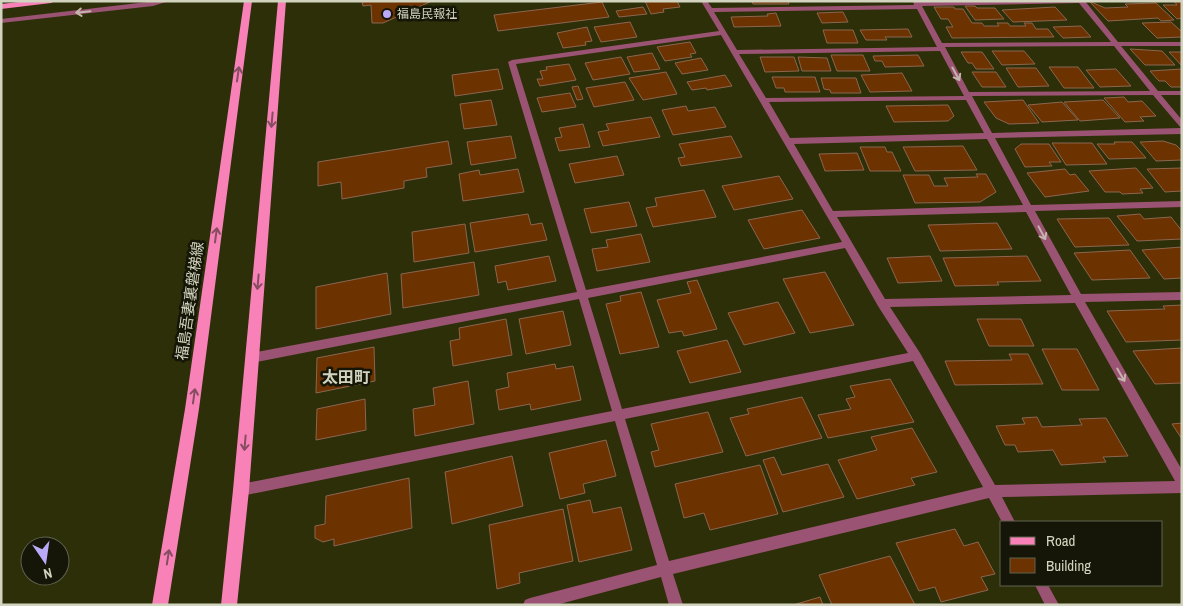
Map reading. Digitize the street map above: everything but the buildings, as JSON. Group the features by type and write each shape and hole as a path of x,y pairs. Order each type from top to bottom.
{"main road":[{"path":"1,6 52,1"},
{"name":"福島吾妻裏磐梯線","path":"160,605 192,409 248,1"},
{"path":"229,605 241,490 282,1"}],"street":[{"path":"1,21 166,1"},
{"path":"704,1 882,303 916,356 1007,521"},
{"path":"709,10 1081,1 1182,126"},
{"path":"917,4 1078,299 1182,482"},
{"path":"676,605 512,62 723,33"},
{"path":"734,52 1182,44"},
{"path":"763,100 1182,94"},
{"path":"788,141 1182,131"},
{"path":"831,214 1030,210 1182,204"},
{"path":"252,358 848,244"},
{"path":"882,303 1182,296"},
{"path":"241,490 916,356"},
{"path":"530,605 666,569 992,491 1182,487"},
{"path":"1042,586 1052,605"}],"place":[{"name":"福島民報社","path":"387,14"}],"district":[{"name":"太田町","path":"346,377"}]}
